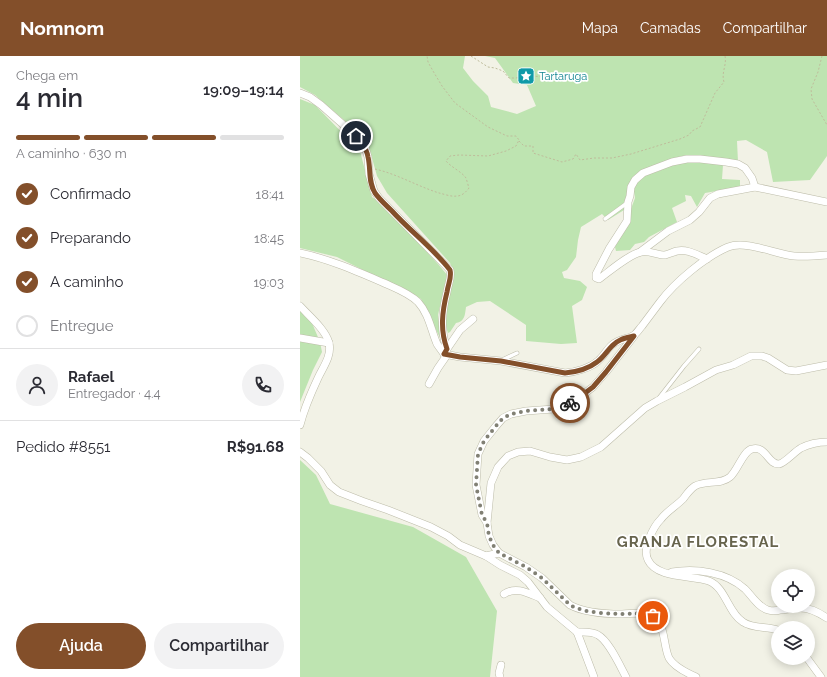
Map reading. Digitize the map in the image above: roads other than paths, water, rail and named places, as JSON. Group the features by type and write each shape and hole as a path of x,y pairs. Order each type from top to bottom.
{"street":[{"path":"300,93 321,105 356,136 365,147 368,157 369,174 374,191 379,198 450,270 451,275 442,315 446,352"},
{"path":"755,187 746,168 738,164 700,159 687,159 672,162 643,173 635,180 631,187 628,202 627,221 610,248 596,274 596,278 599,279 625,260 640,252 668,231 690,220 699,212 710,198 718,194 755,187 827,202"},
{"path":"487,523 482,515 476,485 478,454 484,441 503,418 511,414 526,411 554,409 573,402 593,387 665,295 684,277 707,259 729,246 741,245 756,247 794,256 827,255"},
{"path":"640,252 649,251 656,254 665,255 678,251 689,251 707,259"},
{"path":"300,253 346,266 408,295 418,302 426,314 438,345 446,352 565,373 574,372 589,366 598,361 613,344 621,339 634,336"},
{"path":"300,306 323,332 329,343 327,360 302,416 300,425"},
{"path":"429,384 460,330 473,319"},
{"path":"300,338 329,343"},
{"path":"696,677 674,664 669,658 659,623 653,616 646,613 619,614 597,612 570,605 542,578 526,567 499,553 489,536 487,523 491,483 498,467 508,456 518,452 530,451 567,460 581,457 601,447 645,408 716,370 733,365 751,356 762,356 768,358 787,370 796,371 827,365"},
{"path":"771,629 747,625 741,622 716,585 708,581 666,574 651,565 646,553 646,545 660,520 684,498 689,491 696,485 723,480 730,477 748,451 753,448 760,449 773,463 777,464 782,463 801,448 818,442 827,442"},
{"path":"300,452 321,471 330,485 339,492 431,527 448,536 460,545 486,556 520,575 528,582 547,607 577,632 594,677"},
{"path":"486,556 499,553"},
{"path":"666,574 678,571 699,571 723,575 735,581 761,606 768,610 775,611 809,608 827,618"},
{"path":"504,594 508,591 515,590 522,591 540,599"},
{"path":"577,632 593,632 599,635 605,641 626,677"},
{"path":"500,677 499,674 501,665"},
{"path":"813,665 822,677"}],"lane":[{"path":"605,219 628,202"},
{"path":"657,401 699,349"},
{"path":"501,361 517,353"}],"place":[{"name":"Tartaruga","path":"526,76"}],"district":[{"name":"GRANJA FLORESTAL","path":"698,542"}]}
